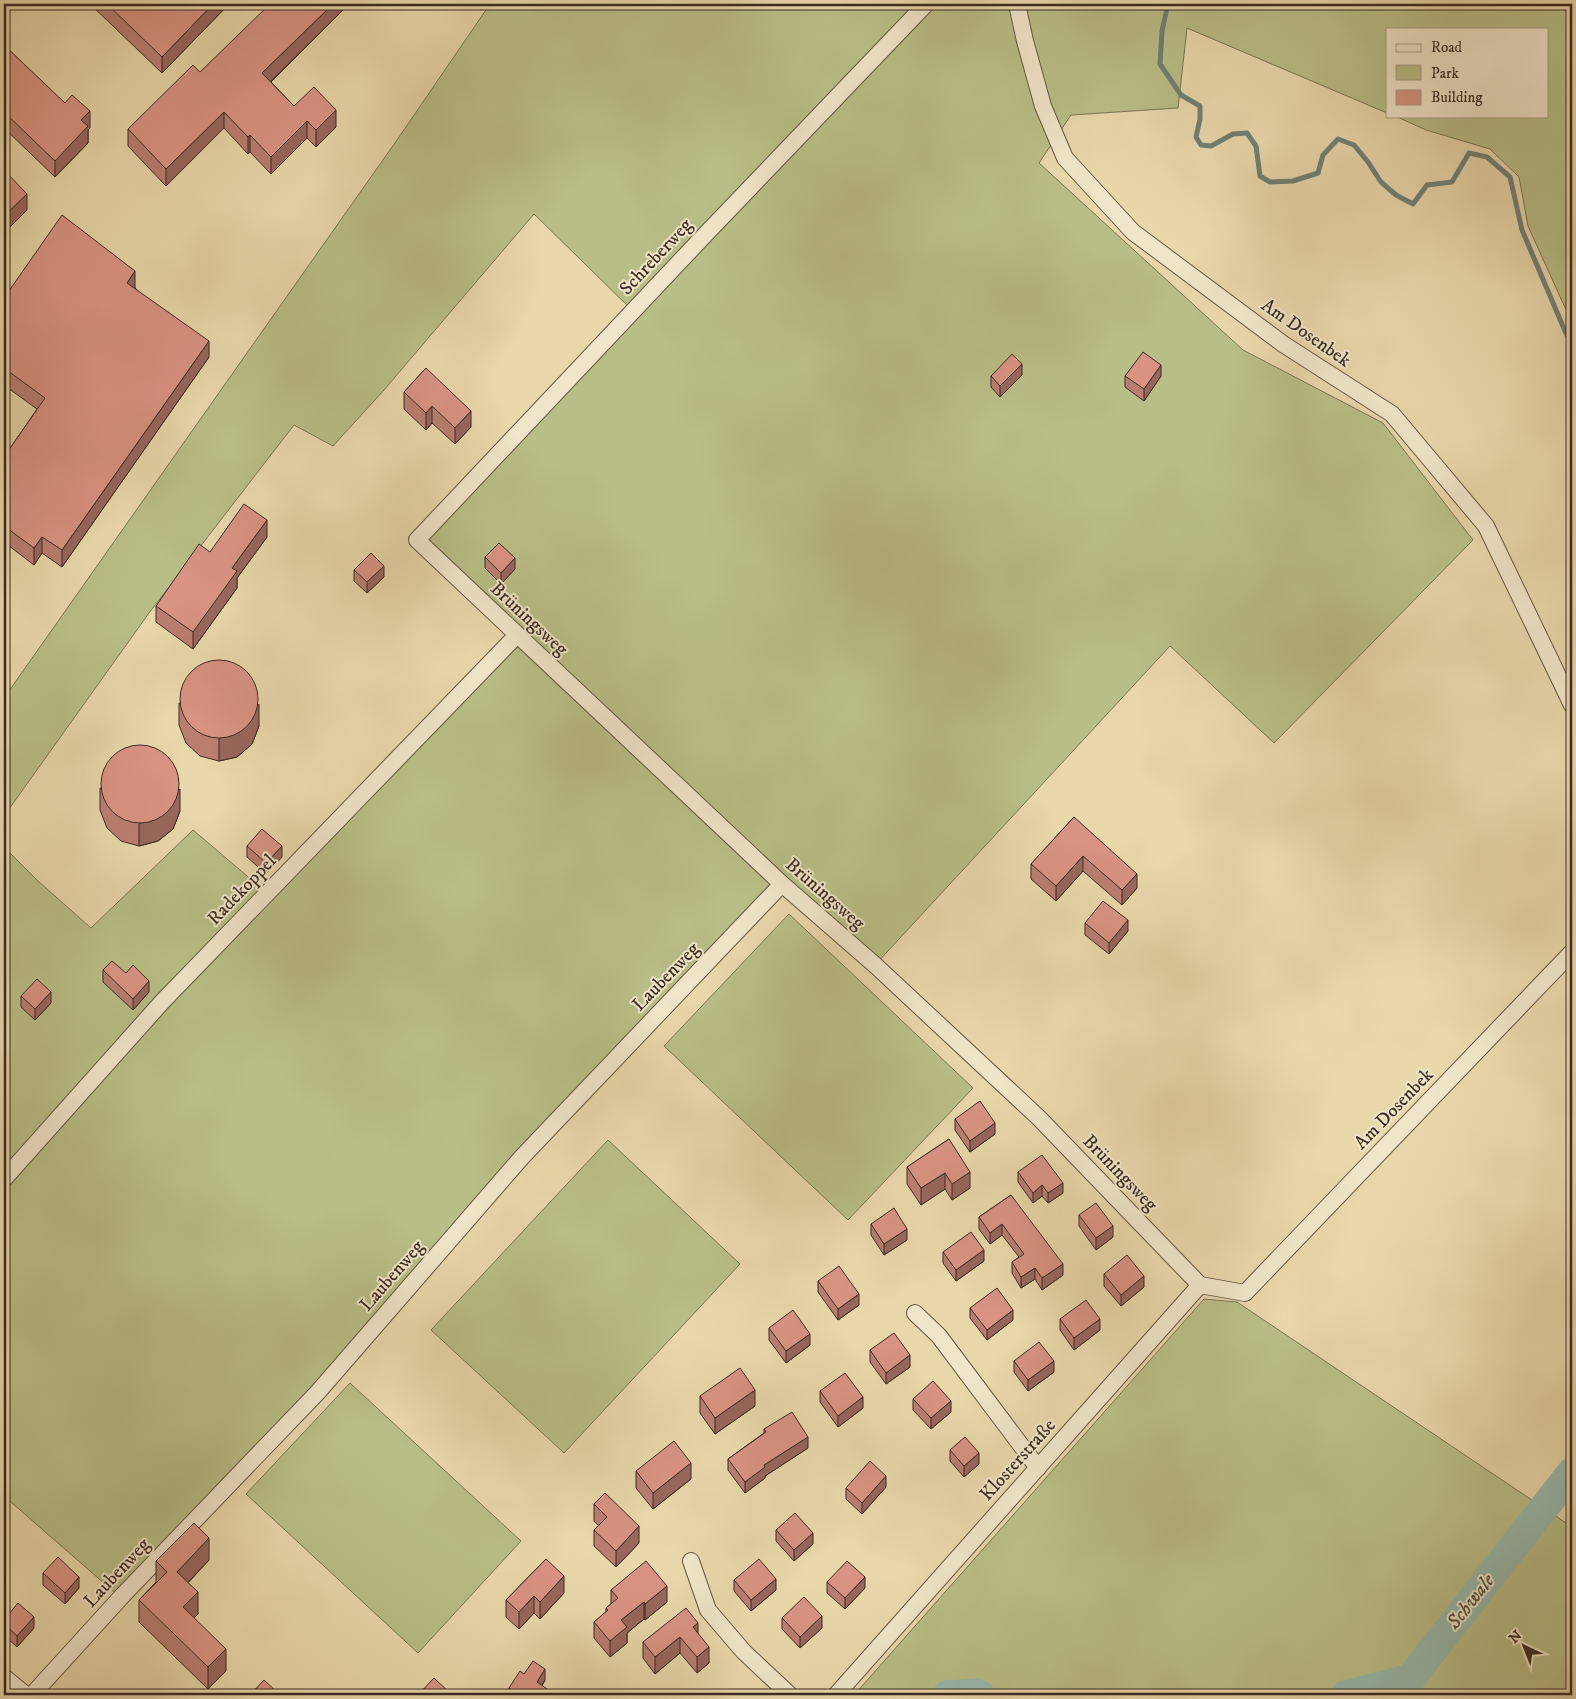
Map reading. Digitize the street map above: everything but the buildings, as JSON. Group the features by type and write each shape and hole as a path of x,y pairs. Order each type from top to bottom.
{"street":[{"name":"Schreberweg","path":"417,540 926,4"},
{"name":"Am Dosenbek","path":"1016,4 1044,106 1065,158 1133,232 1283,344 1392,414 1486,526 1572,705"},
{"name":"Brüningsweg","path":"417,540 782,884 875,965 1039,1118 1200,1285"},
{"name":"Radekoppel","path":"4,1179 162,1002 518,635"},
{"name":"Laubenweg","path":"32,1695 123,1595 318,1392 522,1157 782,884"},
{"name":"Am Dosenbek","path":"1200,1285 1245,1294 1572,952"},
{"name":"Klosterstraße","path":"836,1695 1200,1285"},
{"path":"914,1313 939,1336 1038,1468"},
{"path":"691,1561 708,1610 744,1652 790,1695"},
{"path":"4,1677 26,1695"}],"green space":[{"path":"490,4 1572,4 1572,323 1528,226 1519,177 1490,149 1426,130 1399,118 1548,118 1548,28 1386,28 1386,113 1187,28 1178,108 1071,115 1039,163 1243,350 1383,423 1473,540 1274,743 1170,646 875,965 782,884 121,1598 4,1496 4,847 38,881 91,928 193,830 267,893 517,635 417,540 633,311 534,214 384,390 333,446 294,425 149,613 4,816 4,698 397,140"},
{"path":"789,914 973,1088 848,1220 664,1046"},
{"path":"608,1140 740,1264 564,1453 431,1330"},
{"path":"1204,1299 1237,1302 1572,1527 1572,1687 1563,1695 890,1695 895,1690 855,1694"},
{"path":"350,1383 521,1541 418,1653 246,1494"}],"waterway":[{"path":"1168,4 1162,31 1160,64 1181,95 1200,106 1200,119 1196,137 1201,145 1211,146 1233,134 1247,133 1256,146 1260,176 1270,182 1293,181 1318,173 1323,155 1338,139 1354,145 1381,182 1396,195 1413,204 1427,185 1452,182 1469,153 1487,157 1510,177 1522,230 1572,344"},
{"name":"Schwale","path":"1346,1695 1410,1679 1572,1472"},
{"name":"Schwale","path":"948,1695 980,1695"}]}
